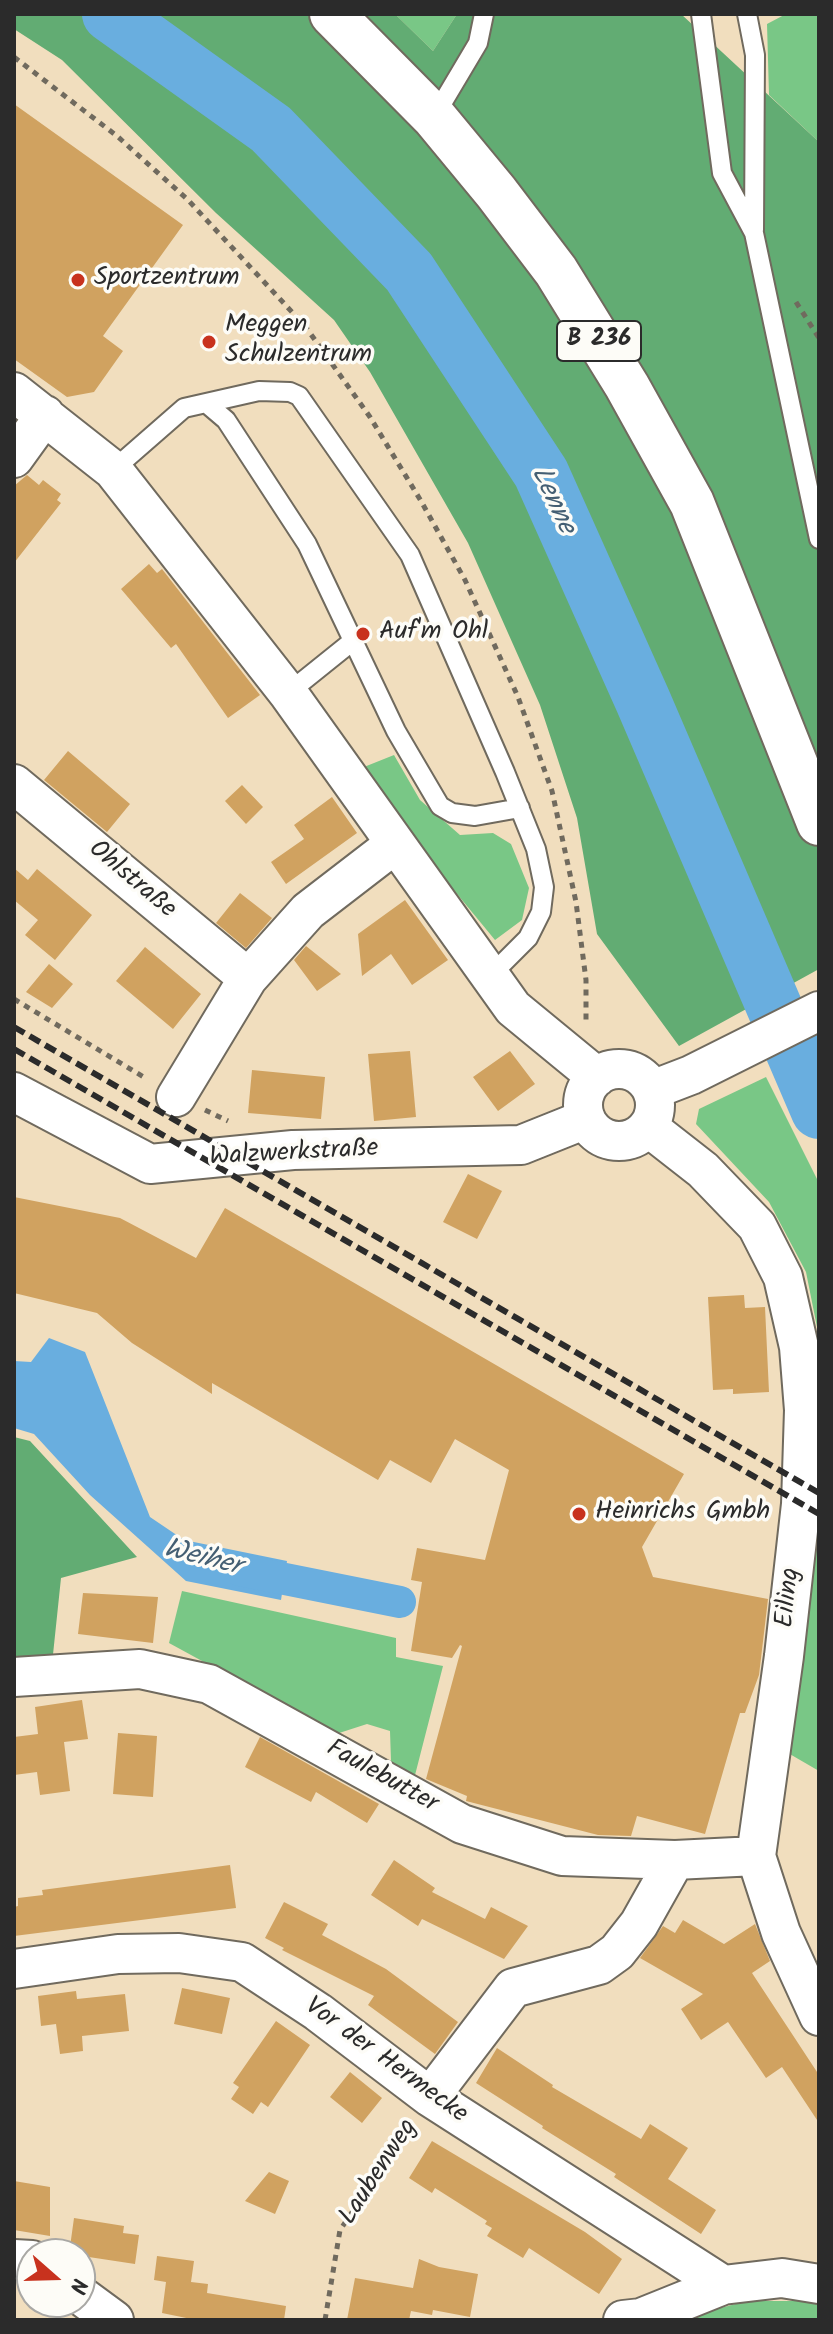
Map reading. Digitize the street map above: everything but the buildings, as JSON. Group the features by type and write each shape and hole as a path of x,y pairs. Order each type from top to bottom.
{"main road":[{"name":"B 236","path":"332,14 434,117 496,192 556,271 627,386 692,503 778,722 815,803"}],"street":[{"path":"14,392 113,470 288,693 513,1008 597,1077"},
{"path":"14,458 45,415"},
{"name":"Ohlstraße","path":"14,784 248,978"},
{"path":"176,1097 248,978 308,911 395,844"},
{"path":"652,1090 691,1075 819,1011"},
{"path":"628,1070 646,1081 652,1090 655,1109 648,1127 640,1134 620,1141 599,1135 586,1119 583,1101 586,1092 606,1071 628,1070"},
{"name":"Walzwerkstraße","path":"14,1092 150,1164 293,1150 521,1145 586,1119"},
{"name":"Eiling","path":"648,1127 703,1170 757,1226 783,1277 799,1347 804,1410 801,1504 784,1656 756,1856 781,1933 819,2016"},
{"name":"Faulebutter","path":"14,1677 140,1669 209,1684 462,1824 562,1856 675,1860 756,1856"},
{"name":"Laubenweg","path":"430,2097 513,1988 599,1965 617,1952 639,1924 675,1860"},
{"name":"Vor der Hermecke","path":"14,1969 118,1954 179,1953 242,1962 318,2012 430,2097 723,2285"},
{"path":"623,2320 641,2318 723,2285 782,2278 819,2284"},
{"path":"96,2307 114,2320"}],"lane":[{"path":"434,117 478,43 484,14"},
{"path":"701,14 722,173 754,233"},
{"path":"747,14 755,55 754,233 819,539"},
{"path":"113,470 184,408 259,391 290,392 299,396 410,555 536,849 544,887 541,912 528,938 489,977"},
{"path":"206,403 226,420 307,544 396,731 440,806 452,813 475,816 520,808"},
{"path":"288,693 354,640"}],"path":[{"name":"Laubenweg","path":"325,2320 340,2230 430,2097"}],"green space":[{"path":"14,14 395,14 433,51 457,14 681,14 819,142 819,969 679,1046 597,934 577,818 540,705 468,543 370,372 334,320 216,213 62,60 14,29"},
{"path":"395,14 457,14 433,51"},
{"path":"786,14 819,14 819,142 769,95 767,24"},
{"path":"394,755 420,800 460,835 493,833 511,844 529,888 522,920 495,940 420,849 364,767"},
{"path":"766,1077 819,1183 819,1337 806,1272 769,1202 696,1124 699,1109"},
{"path":"14,1437 30,1441 137,1557 61,1578 52,1664 14,1665"},
{"path":"813,1535 819,1538 819,1771 788,1753"},
{"path":"182,1591 396,1638 396,1657 443,1666 414,1779 391,1761 390,1731 367,1724 336,1734 169,1643"},
{"path":"747,2301 806,2301 819,2305 819,2320 675,2320"}],"water":[{"path":"49,1338 85,1352 150,1517 184,1540 287,1561 281,1600 186,1581 90,1495 34,1434 14,1428 14,1361 31,1362"}],"waterway":[{"name":"Lenne","path":"110,14 271,129 409,272 541,473 643,701 819,1111"},
{"name":"Weiher","path":"240,1570 400,1602"}],"railway":[{"path":"14,1027 819,1493"},
{"path":"14,1049 819,1514"}],"place":[{"name":"Sportzentrum","path":"78,280"},
{"name":"Meggen Schulzentrum","path":"209,342"},
{"name":"Auf'm Ohl","path":"363,634"},
{"name":"Heinrichs Gmbh","path":"579,1514"}]}
